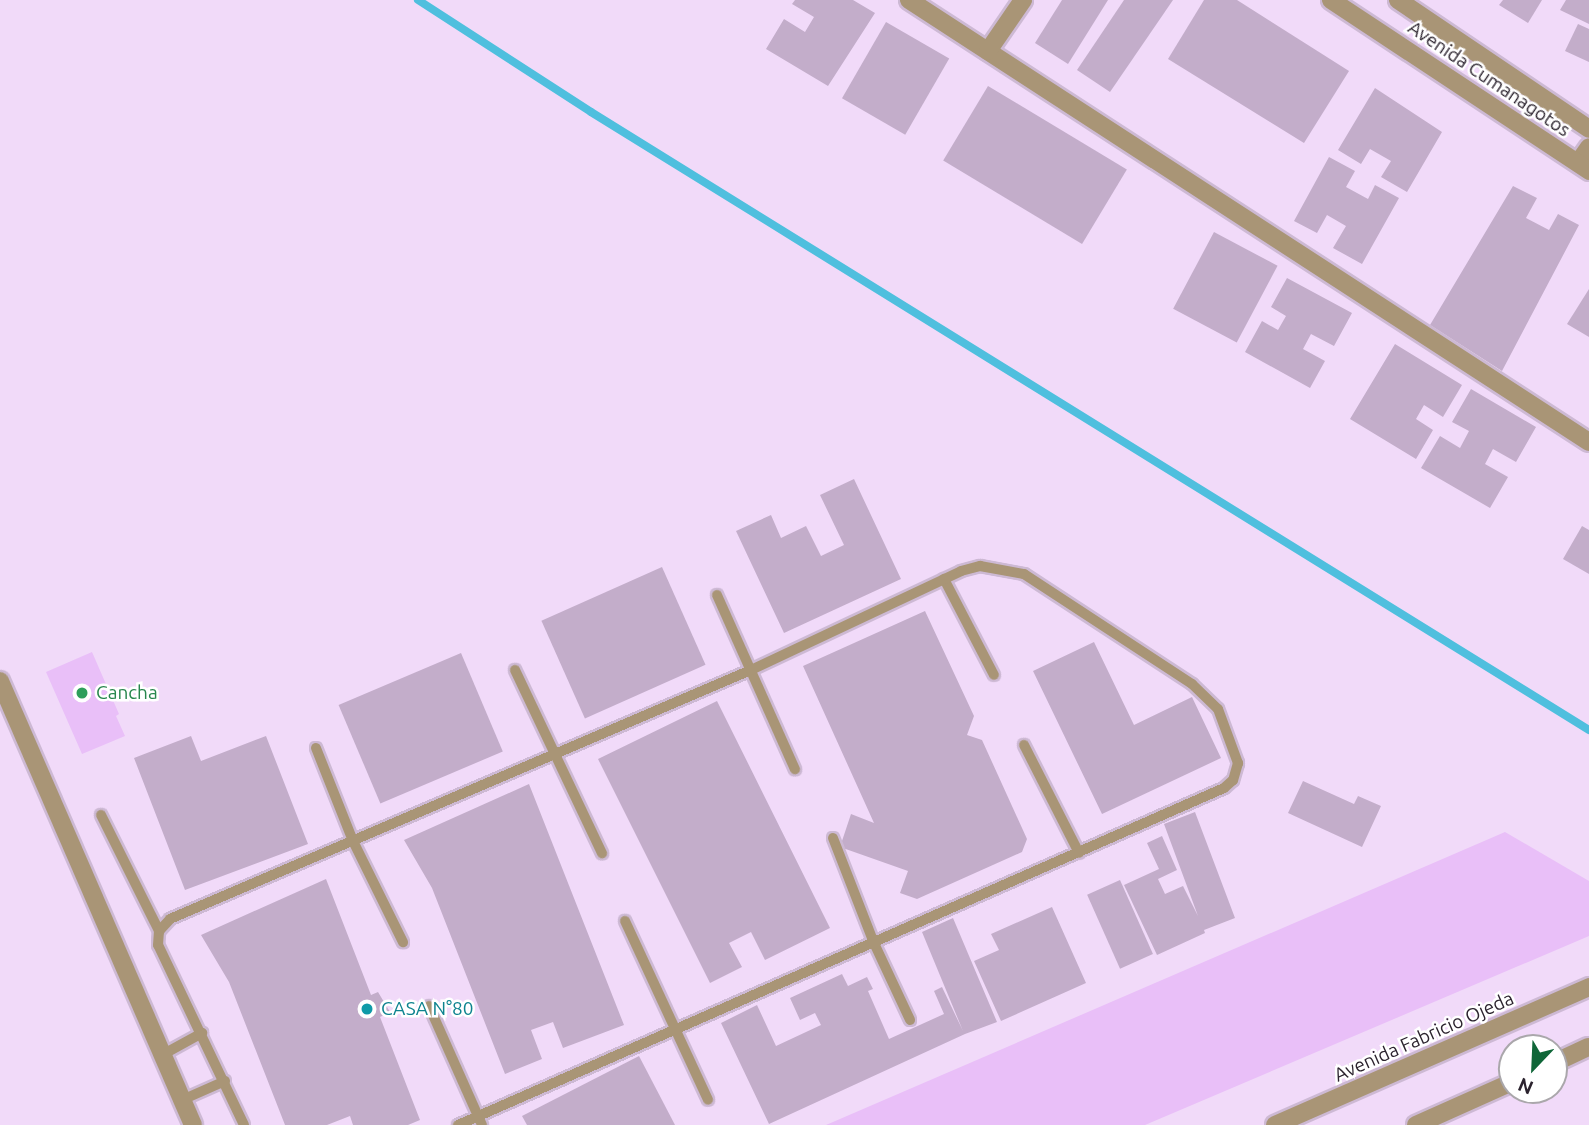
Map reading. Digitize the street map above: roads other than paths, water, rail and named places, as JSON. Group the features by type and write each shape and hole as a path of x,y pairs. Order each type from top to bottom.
{"street":[{"path":"909,0 1589,442"},
{"path":"988,51 1023,0"},
{"name":"Avenida Cumanagotos","path":"1331,0 1583,167"},
{"name":"Avenida Cumanagotos","path":"1398,0 1589,129"},
{"path":"1583,167 1589,147"},
{"path":"0,681 193,1125"},
{"name":"Avenida Fabricio Ojeda","path":"1275,1125 1589,987"},
{"path":"1568,1057 1589,1047"},
{"path":"1416,1125 1498,1088"}],"lane":[{"path":"159,931 170,919 751,670 944,579 980,566 1024,574 1192,684 1218,709 1238,763 1233,780 1210,795 676,1028 481,1121 458,1125"},
{"path":"944,579 993,675"},
{"path":"717,595 795,769"},
{"path":"515,670 602,853"},
{"path":"1024,746 1079,853"},
{"path":"316,748 353,841 403,942"},
{"path":"101,815 159,931 158,945 244,1125"},
{"path":"833,838 874,943 910,1020"},
{"path":"625,921 708,1100"},
{"path":"429,1006 481,1121"},
{"path":"162,1055 202,1033"},
{"path":"182,1100 225,1081"}],"waterway":[{"path":"418,0 591,112 1589,730"}],"place":[{"name":"Cancha","path":"82,693"},
{"name":"CASA N°80","path":"367,1009"}]}
